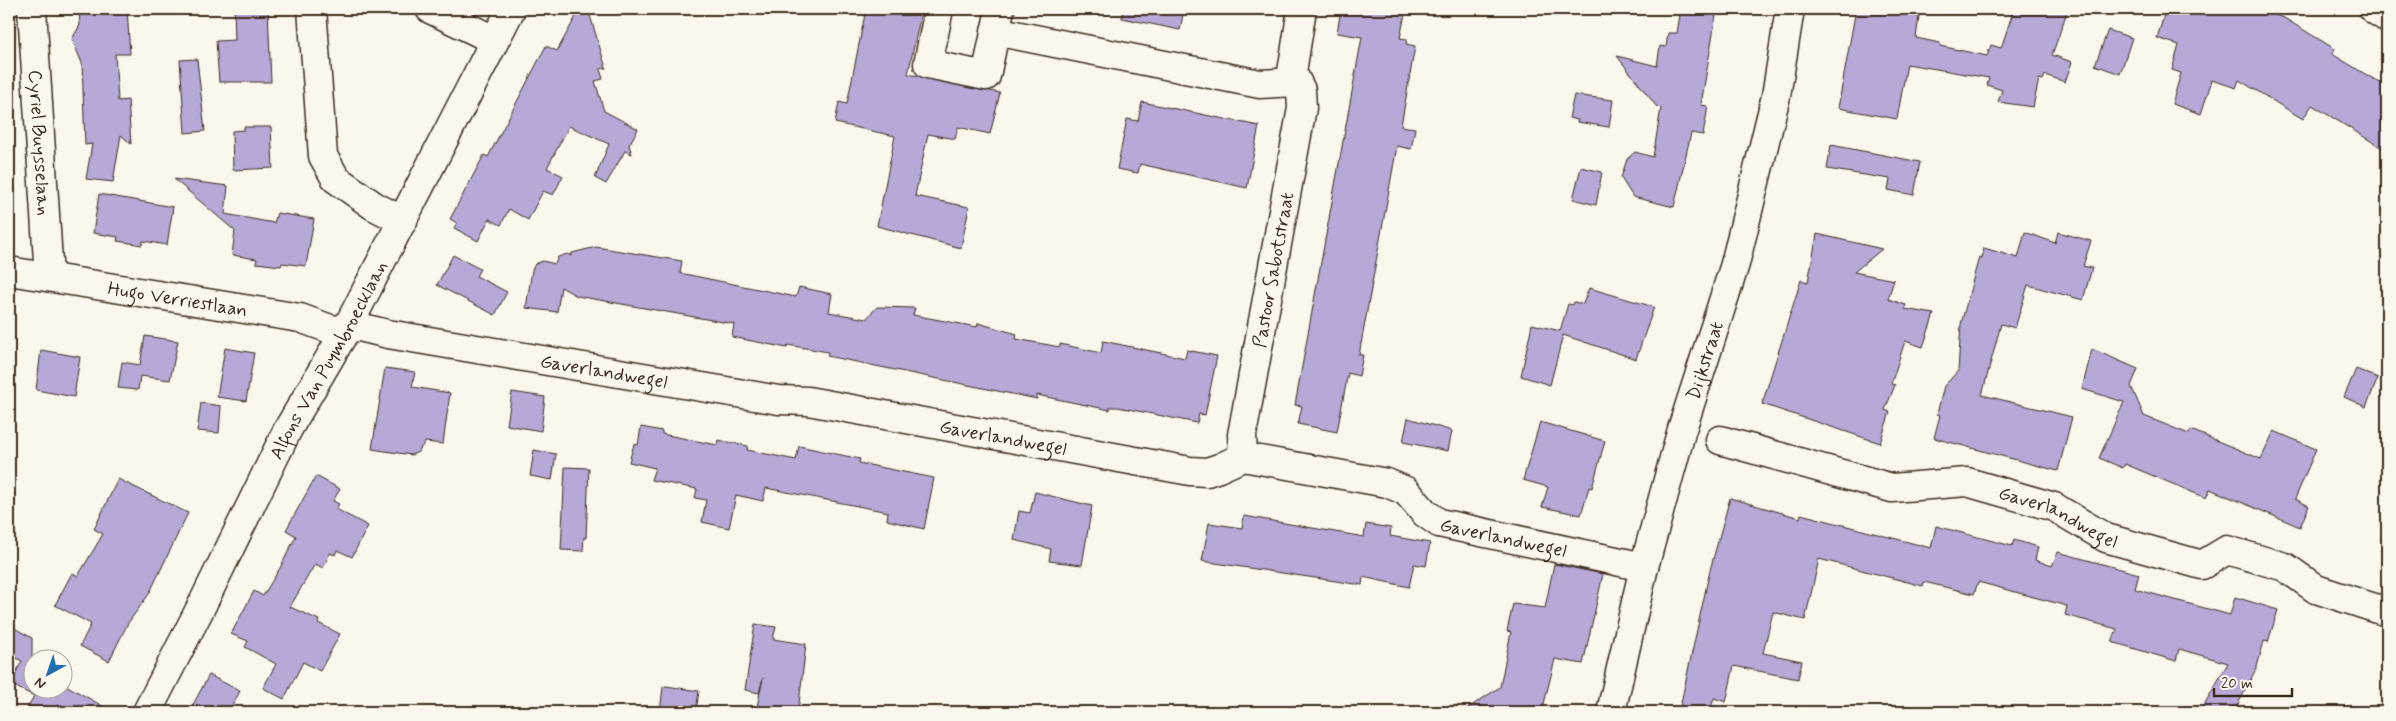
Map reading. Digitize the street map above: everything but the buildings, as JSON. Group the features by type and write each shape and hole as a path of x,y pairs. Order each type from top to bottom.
{"street":[{"name":"Cyriel Buysselaan","path":"32,9 49,277"},
{"path":"312,9 323,156 336,179 374,206 403,221"},
{"path":"430,9 494,40"},
{"name":"Alfons Van Puymbroecklaan","path":"147,712 201,608 288,429 346,330 511,9"},
{"path":"939,9 928,64 986,76 997,20 1260,84 1296,82"},
{"name":"Pastoor Sabotstraat","path":"1243,457 1242,435 1302,108 1301,90 1292,72 1302,9"},
{"name":"Dijkstraat","path":"1612,712 1644,567 1682,429 1735,264 1776,96 1790,9"},
{"path":"2373,9 2387,18"},
{"name":"Hugo Verriestlaan","path":"9,271 300,318 333,330 346,330"},
{"name":"Gaverlandwegel","path":"346,330 359,327 373,329 388,334 712,389 779,400 808,401 1190,471 1207,472 1243,457 1387,483 1406,491 1425,513 1439,522 1644,567"},
{"name":"Gaverlandwegel","path":"1720,440 1892,488 1967,482 2054,507 2106,538 2202,564 2227,550 2285,568 2316,589 2387,612"}]}
